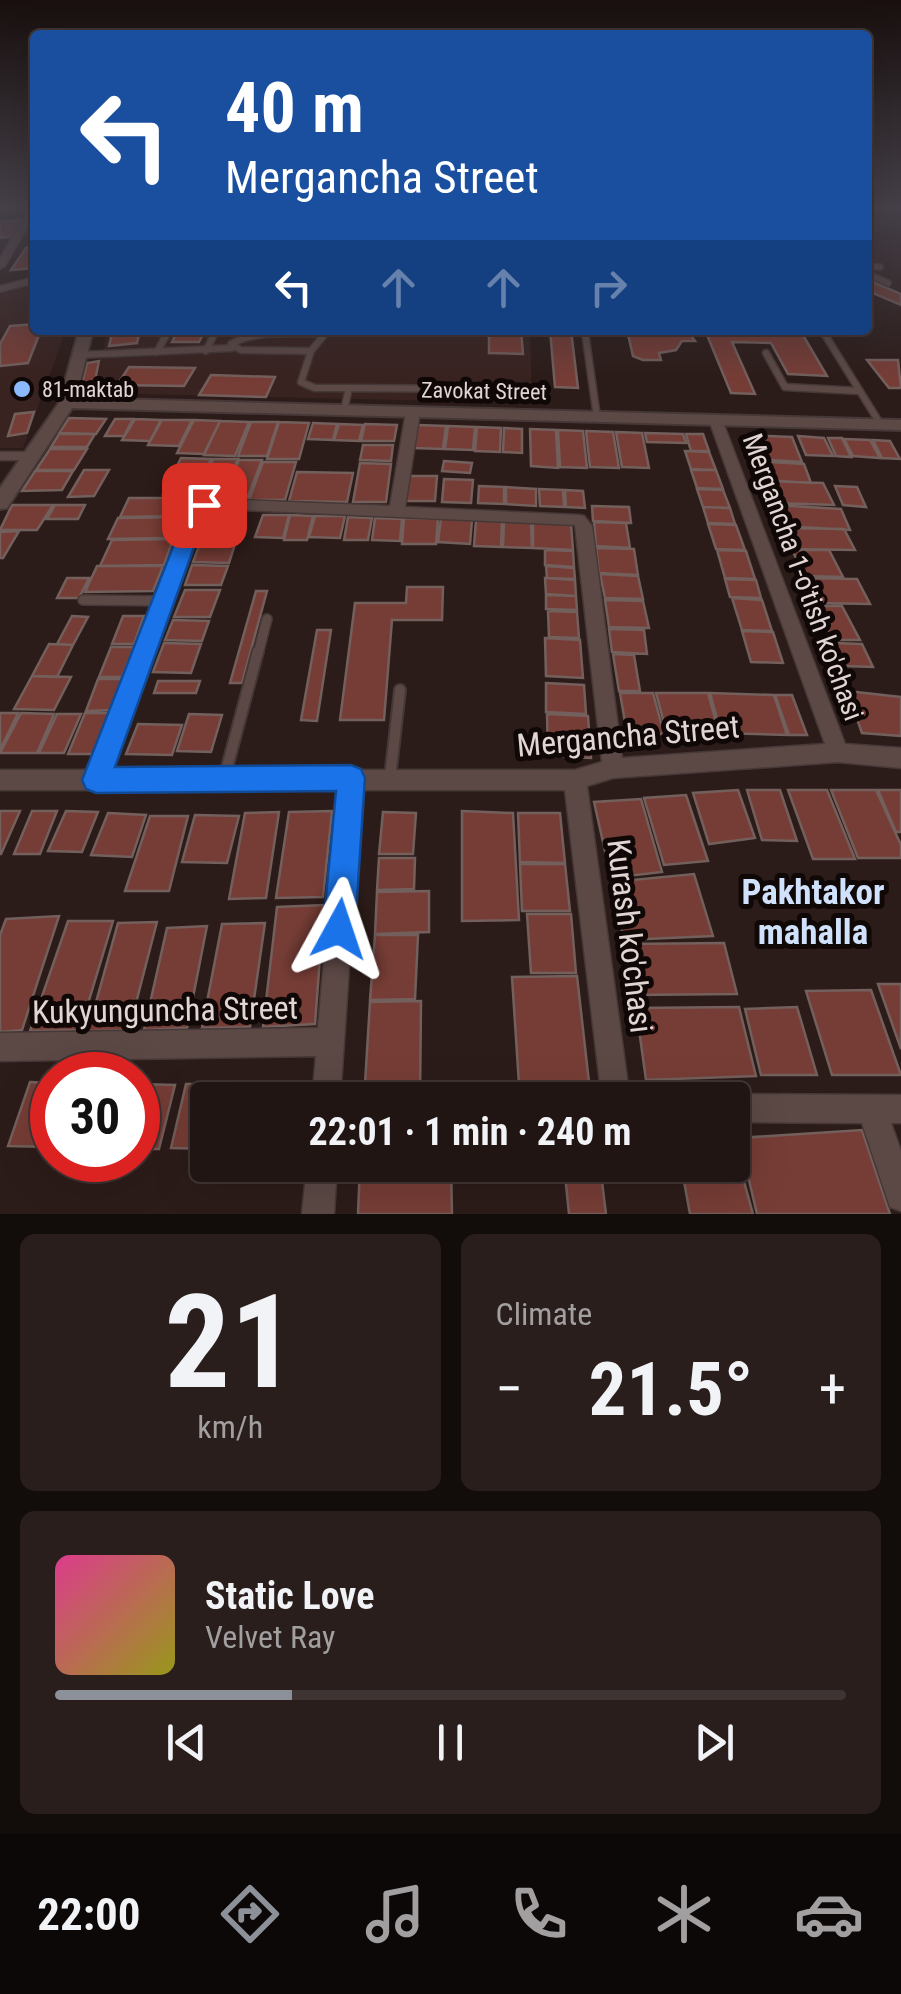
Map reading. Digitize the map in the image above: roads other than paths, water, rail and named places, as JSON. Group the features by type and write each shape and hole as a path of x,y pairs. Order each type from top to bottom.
{"street":[{"path":"0,289 30,281"},
{"path":"0,502 67,403 85,335"},
{"name":"Zavokat Street","path":"67,403 901,425"},
{"path":"396,510 413,412"},
{"name":"Mergancha 1-o'tish ko'chasi","path":"716,420 838,752"},
{"path":"0,456 32,456"},
{"path":"96,780 197,511 204,505 580,520 584,526 613,768"},
{"name":"Mergancha Street","path":"0,780 574,780 613,768 838,752 901,758"},
{"path":"327,1082 351,778"},
{"name":"Kurash ko'chasi","path":"574,780 614,1082"},
{"name":"Kukyunguncha Street","path":"0,1047 330,1042"},
{"path":"750,1108 886,1109 901,1196"},
{"path":"318,1214 321,1182"}],"lane":[{"path":"872,266 880,267"},
{"path":"872,276 888,283"},
{"path":"157,352 166,335"},
{"path":"206,351 214,335"},
{"path":"232,348 234,339 246,335"},
{"path":"286,335 327,335"},
{"path":"585,335 598,416"},
{"path":"825,335 881,424"},
{"path":"323,336 311,350 302,382 315,388 483,390"},
{"path":"80,355 232,348 311,350"},
{"path":"766,353 785,387 860,390"},
{"path":"344,410 350,388"},
{"path":"82,600 166,602"},
{"path":"224,779 267,618"},
{"path":"390,778 400,690"}],"place":[{"name":"81-maktab","path":"22,389"}],"district":[{"name":"Pakhtakor mahalla","path":"813,912"}]}
